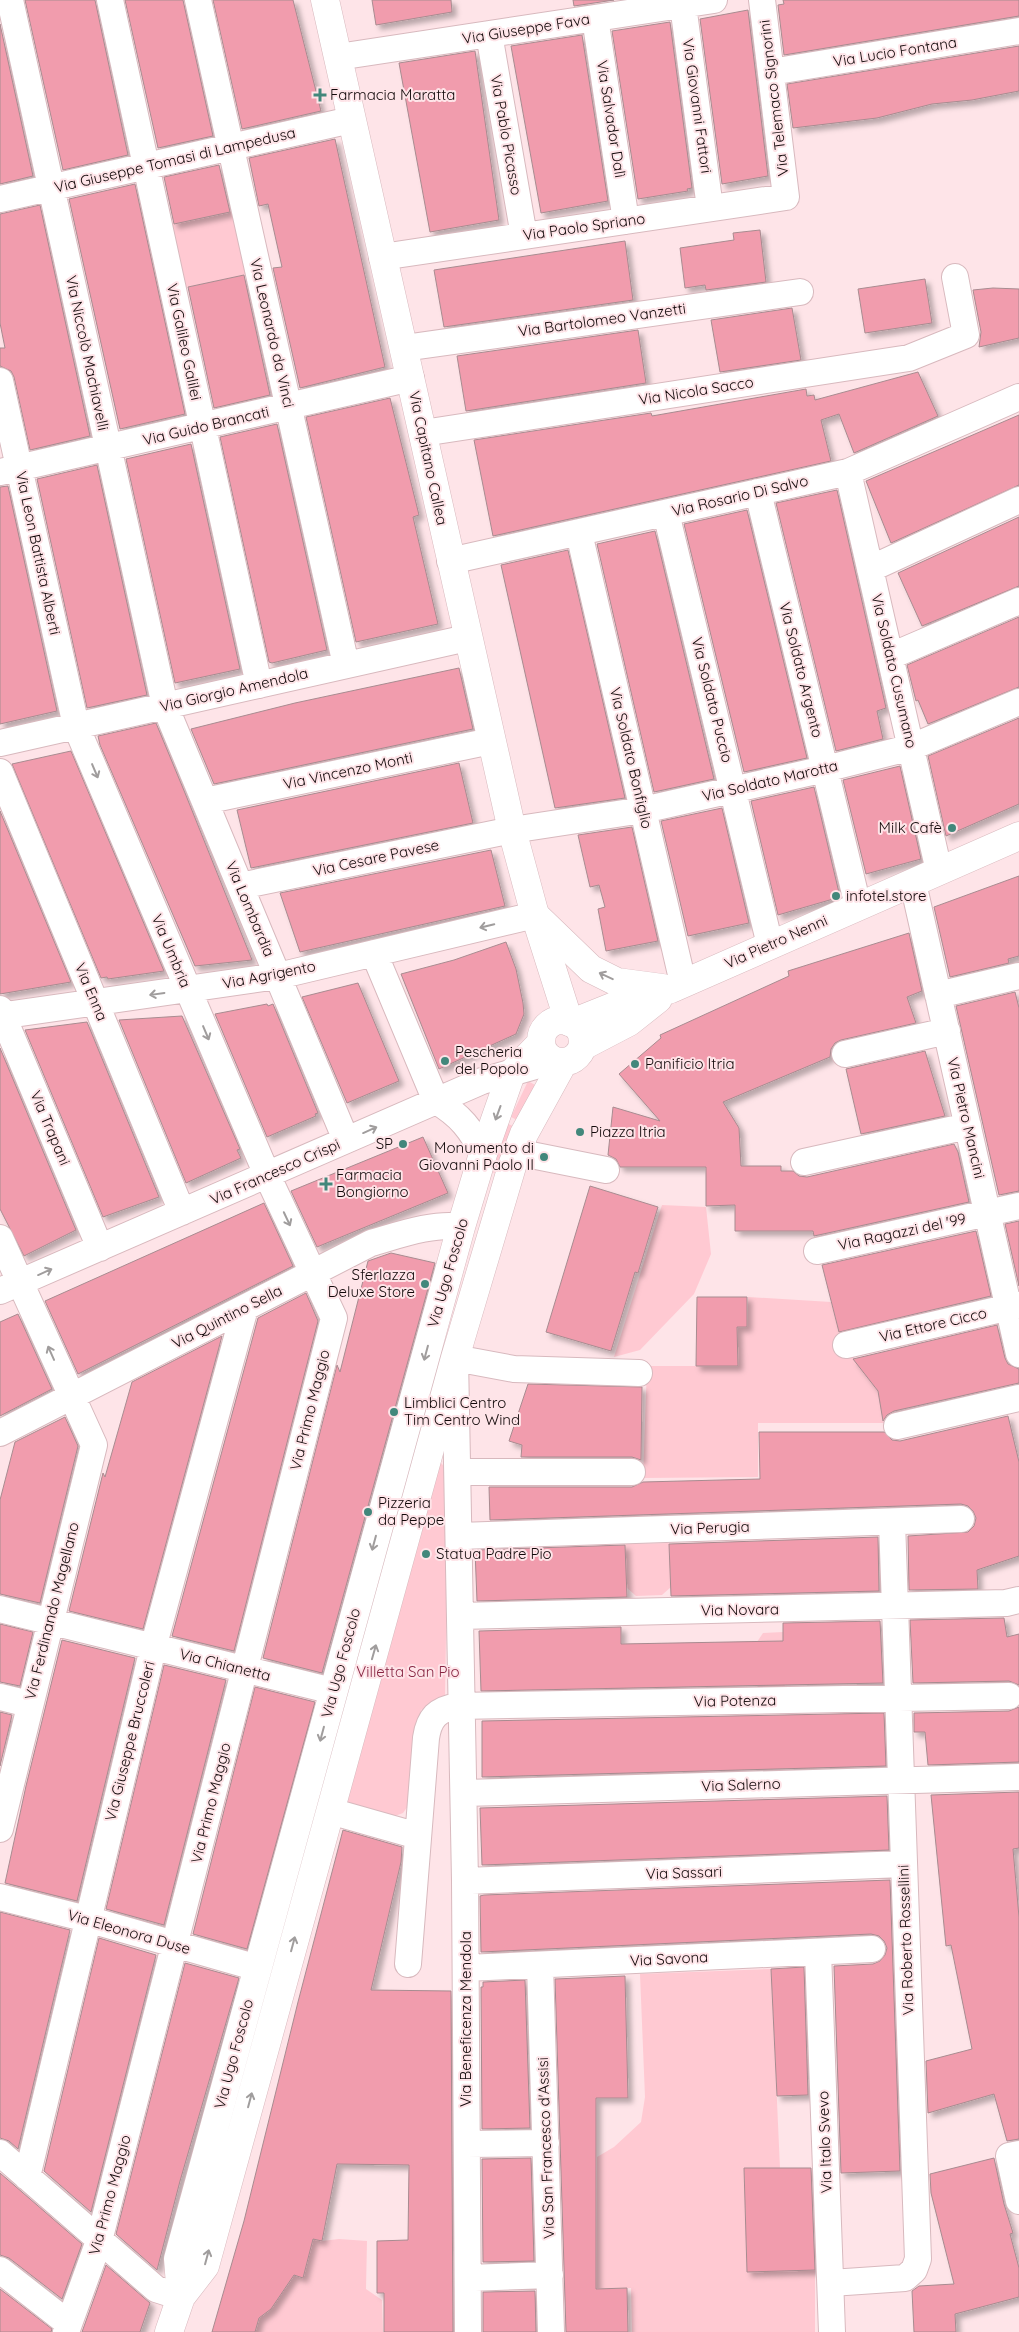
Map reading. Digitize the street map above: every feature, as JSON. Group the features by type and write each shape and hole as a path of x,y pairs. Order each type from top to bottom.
{"main road":[{"name":"Via Capitano Callea","path":"325,0 411,378 467,638 512,830 535,914 561,1041"},
{"name":"Via Pietro Nenni","path":"561,1041 629,1022 677,986 1019,836"},
{"path":"535,914 591,970 618,982 677,986"},
{"name":"Via Ugo Foscolo","path":"181,2297 178,2260 333,1691 461,1227 483,1154 512,1074 561,1041"},
{"name":"Via Ugo Foscolo","path":"169,2332 181,2297 205,2266 455,1358 516,1152 561,1041"}],"street":[{"name":"Via Niccolò Machiavelli","path":"10,0 165,706"},
{"name":"Via Galileo Galilei","path":"110,0 259,685"},
{"name":"Via Leonardo da Vinci","path":"198,0 346,665"},
{"name":"Via Giuseppe Fava","path":"338,57 714,0"},
{"name":"Via Telemaco Signorini","path":"762,0 786,197"},
{"name":"Via Giovanni Fattori","path":"683,5 710,208"},
{"name":"Via Salvador Dalì","path":"595,18 626,221"},
{"name":"Via Lucio Fontana","path":"770,72 1019,31"},
{"name":"Via Pablo Picasso","path":"489,34 524,236"},
{"name":"Via Giuseppe Tomasi di Lampedusa","path":"0,199 351,120"},
{"name":"Via Paolo Spriano","path":"382,257 786,197"},
{"name":"Via Nicola Sacco","path":"423,433 909,358 966,335 955,276"},
{"name":"Via Bartolomeo Vanzetti","path":"404,348 800,292"},
{"name":"Via Guido Brancati","path":"10,470 289,408 411,378"},
{"name":"Via Leon Battista Alberti","path":"0,380 10,470 76,726"},
{"name":"Via Rosario Di Salvo","path":"450,561 848,472 1019,397"},
{"name":"Via Soldato Cusumano","path":"848,472 939,871"},
{"name":"Via Soldato Argento","path":"758,492 858,906"},
{"path":"870,570 1019,500"},
{"name":"Via Soldato Puccio","path":"666,513 770,945"},
{"name":"Via Soldato Bonfiglio","path":"579,532 643,810 677,986"},
{"path":"890,656 1019,601"},
{"name":"Via Giorgio Amendola","path":"0,743 467,638"},
{"name":"Via Soldato Marotta","path":"512,830 643,810 825,769 912,747 1019,702"},
{"name":"Via Lombardia","path":"165,706 346,1140"},
{"name":"Via Umbria","path":"76,726 267,1175 312,1274"},
{"name":"Via Vincenzo Monti","path":"205,801 491,741"},
{"name":"Via Enna","path":"0,772 182,1212"},
{"name":"Via Cesare Pavese","path":"240,886 512,830"},
{"name":"Via Pietro Mancini","path":"913,883 988,1213 1014,1306 1019,1354"},
{"name":"Via Agrigento","path":"1,1013 188,990 278,976 535,914"},
{"path":"374,953 436,1101 465,1122 483,1154"},
{"path":"938,995 1019,976"},
{"name":"Via Trapani","path":"1,1013 100,1248"},
{"path":"844,1054 947,1031"},
{"name":"Via Francesco Crispi","path":"10,1287 482,1081 512,1074"},
{"path":"804,1162 968,1126"},
{"path":"516,1152 606,1170"},
{"name":"Via Ragazzi del '99","path":"816,1251 1019,1206"},
{"name":"Via Quintino Sella","path":"1,1437 70,1398 371,1243 423,1230 452,1226 461,1227"},
{"name":"Via Ferdinando Magellano","path":"0,1238 10,1287 94,1446 4,1796 0,1829"},
{"name":"Via Primo Maggio","path":"68,2328 99,2240 334,1318 312,1274"},
{"name":"Via Ettore Cicco","path":"846,1345 1014,1306"},
{"name":"Via Giuseppe Bruccoleri","path":"27,2177 153,1648 245,1308"},
{"path":"455,1358 514,1368 639,1373"},
{"name":"Via Beneficenza Mendola","path":"455,1358 464,1793 468,2332"},
{"path":"897,1426 1019,1398"},
{"path":"458,1472 632,1472"},
{"name":"Via Perugia","path":"459,1536 961,1519"},
{"name":"Via Roberto Rossellini","path":"830,2283 905,2278 914,2270 918,2259 892,1522"},
{"name":"Via Novara","path":"460,1616 1006,1603 1019,1600"},
{"name":"Via Chianetta","path":"0,1609 333,1691"},
{"name":"Via Potenza","path":"408,1964 424,1750 430,1721 444,1710 462,1706 1009,1696"},
{"path":"0,1697 29,1704"},
{"name":"Via Salerno","path":"464,1793 1019,1777"},
{"path":"330,1811 418,1836"},
{"name":"Via Sassari","path":"465,1881 904,1864"},
{"name":"Via Eleonora Duse","path":"0,1897 87,1919 258,1968"},
{"name":"Via Savona","path":"466,1968 872,1949"},
{"name":"Via Italo Svevo","path":"818,1952 832,2332"},
{"name":"Via San Francesco d'Assisi","path":"540,1965 551,2332"},
{"path":"467,2144 546,2143"},
{"path":"0,2153 156,2289 181,2297"},
{"path":"1019,2154 1009,2156 1019,2201"},
{"path":"0,2270 68,2328"},
{"path":"468,2278 550,2275"}],"green space":[{"path":"238,210 253,273 183,288 169,225"},
{"path":"528,1081 535,1085 519,1121 511,1117"},
{"path":"508,1124 516,1127 495,1173 487,1170"},
{"path":"662,1205 706,1207 711,1254 694,1294 640,1350 614,1357"},
{"path":"748,1297 831,1302 841,1339 878,1391 884,1423 758,1423 758,1477 643,1478 647,1366 738,1366 737,1327 747,1326"},
{"name":"Villetta San Pio","path":"430,1448 445,1468 447,1572 445,1697 421,1710 408,1806 403,1813 395,1816 332,1802"},
{"path":"669,1543 671,1587 662,1595 636,1596 626,1587 625,1544"},
{"path":"783,1632 785,1692 758,1696 757,1642 763,1633"},
{"path":"771,1969 780,2168 744,2168 747,2271 815,2270 815,2332 632,2332 631,2288 596,2289 597,2157 614,2147 641,2122 645,2097 640,1974"},
{"path":"313,2239 322,2241 339,2239 367,2241 366,2289 382,2300 383,2332 255,2332 260,2317 265,2314 294,2275 303,2278"}],"building":[{"path":"25,0 95,0 128,155 63,170"},
{"path":"125,0 183,0 213,136 158,148"},
{"path":"213,0 293,0 321,111 242,129"},
{"path":"372,0 451,0 452,12 376,25"},
{"path":"573,0 614,0 574,6"},
{"path":"783,0 1019,0 1019,16 784,55 778,5 784,4"},
{"path":"748,10 768,176 722,184 700,19"},
{"path":"670,22 692,188 687,189 688,191 638,199 612,31"},
{"path":"0,24 33,176 0,184"},
{"path":"582,35 608,201 541,213 511,46"},
{"path":"1019,46 1019,91 972,100 932,104 877,118 793,128 787,84"},
{"path":"475,51 499,220 430,232 399,63"},
{"path":"335,139 385,367 300,388 273,268 282,267 268,204 259,206 249,158"},
{"path":"219,165 230,212 174,224 164,177"},
{"path":"135,184 185,414 120,429 69,199"},
{"path":"40,205 90,436 30,450 14,377 11,371 0,366 0,348 5,348 0,323 0,214"},
{"path":"760,230 766,282 706,290 705,285 685,288 680,248 734,240 733,233"},
{"path":"625,241 633,300 444,327 434,270"},
{"path":"244,275 270,395 214,408 188,287"},
{"path":"925,279 932,323 865,333 858,289"},
{"path":"993,288 1019,289 1019,338 979,347 981,332 973,290"},
{"path":"792,308 801,360 720,372 711,320"},
{"path":"638,330 646,383 466,411 457,356"},
{"path":"918,372 938,416 854,453 839,414 821,420 831,461 493,536 474,440 651,413 652,416 806,389 807,396 814,395 815,400"},
{"path":"390,398 419,515 413,517 438,624 356,642 306,417"},
{"path":"1019,415 1019,485 891,543 866,481"},
{"path":"277,424 327,650 272,663 269,662 220,437"},
{"path":"191,444 240,669 175,683 126,459"},
{"path":"97,465 147,695 87,708 37,479"},
{"path":"8,486 57,711 0,724 0,487"},
{"path":"837,490 886,708 877,711 883,739 836,751 776,503"},
{"path":"747,510 807,758 744,772 684,524"},
{"path":"1019,517 1019,586 922,626 898,573"},
{"path":"655,531 714,779 654,792 597,544"},
{"path":"568,550 625,798 555,808 501,565"},
{"path":"1019,617 1019,687 928,724 918,700 916,701 907,665"},
{"path":"459,668 473,729 214,784 191,729 295,703"},
{"path":"1019,718 1019,804 946,836 928,756"},
{"path":"156,723 252,960 195,966 100,745 98,736"},
{"path":"71,751 164,971 108,979 107,977 101,978 12,764"},
{"path":"459,763 473,823 251,868 237,810"},
{"path":"900,766 921,859 866,874 843,780"},
{"path":"814,787 840,897 778,915 751,801"},
{"path":"722,808 749,923 688,936 661,821"},
{"path":"0,811 71,982 0,994"},
{"path":"632,827 658,941 606,951 598,909 605,907 599,885 590,887 578,835"},
{"path":"491,850 505,906 300,952 280,893"},
{"path":"1019,876 1019,956 1008,959 1009,963 950,977 934,907"},
{"path":"909,933 922,991 907,997 916,1023 841,1040 835,1043 831,1049 830,1057 723,1102 739,1128 741,1166 781,1166 781,1171 793,1171 799,1176 807,1177 954,1144 958,1152 969,1202 814,1236 813,1231 735,1231 735,1205 706,1206 706,1167 620,1167 616,1159 608,1155 613,1107 660,1121 619,1074 661,1038 660,1035 789,976 788,971"},
{"path":"506,942 516,969 523,1003 524,1014 516,1034 439,1069 401,974 454,960"},
{"path":"358,983 399,1081 347,1103 302,997"},
{"path":"1015,992 1019,1008 1019,1191 999,1195 956,1006"},
{"path":"267,1004 268,1006 273,1004 318,1113 315,1114 316,1116 267,1137 215,1014"},
{"path":"182,1016 240,1149 237,1150 241,1158 186,1183 119,1020"},
{"path":"87,1022 159,1197 103,1217 25,1030"},
{"path":"0,1048 76,1230 24,1256 0,1209"},
{"path":"925,1051 945,1116 861,1134 846,1069"},
{"path":"423,1137 448,1193 317,1247 291,1191"},
{"path":"590,1186 658,1207 638,1273 635,1272 611,1351 546,1332"},
{"path":"264,1203 293,1266 78,1374 45,1301"},
{"path":"1019,1221 1019,1286 1005,1224"},
{"path":"976,1231 991,1296 839,1332 822,1265"},
{"path":"391,1253 435,1263 322,1673 263,1658 337,1365 340,1372 368,1261"},
{"path":"306,1293 318,1321 234,1651 172,1636 258,1318"},
{"path":"697,1297 747,1297 747,1327 737,1327 738,1366 696,1366"},
{"path":"18,1314 52,1389 0,1416 0,1322"},
{"path":"997,1325 1008,1364 1019,1369 1019,1383 894,1411 887,1415 883,1421 878,1391 853,1359"},
{"path":"222,1336 143,1629 69,1611 103,1473 105,1477 132,1382"},
{"path":"528,1384 642,1387 641,1460 632,1457 521,1457 522,1445 509,1441"},
{"path":"1008,1416 1019,1462 1019,1556 977,1570 978,1589 909,1590 908,1536 968,1532 974,1526 976,1518 968,1506 961,1504 490,1520 489,1487 632,1487 643,1482 760,1479 759,1432 884,1432 892,1440 900,1441"},
{"path":"65,1417 78,1446 40,1603 0,1594 0,1500 15,1442"},
{"path":"878,1537 879,1591 671,1596 669,1544"},
{"path":"625,1545 627,1597 477,1601 475,1550"},
{"path":"1004,1618 1007,1637 1019,1634 1019,1685 1009,1681 913,1683 910,1620"},
{"path":"880,1621 883,1683 481,1691 479,1631 621,1627 621,1644 783,1641 783,1623"},
{"path":"0,1624 33,1632 20,1686 0,1682"},
{"path":"62,1640 135,1658 77,1901 5,1883 26,1786"},
{"path":"164,1665 226,1680 164,1925 106,1909"},
{"path":"255,1687 315,1702 247,1949 193,1934"},
{"path":"1019,1707 1019,1762 928,1765 925,1732 914,1732 914,1713 1009,1711"},
{"path":"0,1712 12,1715 0,1766"},
{"path":"884,1713 886,1766 482,1777 482,1721"},
{"path":"1019,1792 1019,1848 1013,1849 1019,1917 1019,2139 1007,2141 994,2094 928,2113 926,2061 972,2049 951,1945 946,1946 931,1795"},
{"path":"887,1796 889,1850 482,1865 480,1808"},
{"path":"343,1830 402,1847 401,1862 371,1990 451,1991 453,2332 384,2332 384,2293 377,2293 377,2241 408,2240 409,2165 337,2164 322,2241 313,2239 303,2278 294,2275 271,2309 259,2318 255,2332 212,2332 244,2221"},
{"path":"890,1880 900,2171 841,2173 834,1966 873,1964 880,1961 885,1955 887,1948 879,1936 871,1934 481,1952 480,1896 484,1895"},
{"path":"0,1912 70,1930 18,2149 9,2141 0,2138"},
{"path":"99,1938 156,1955 91,2212 44,2171"},
{"path":"185,1963 239,1978 180,2181 157,2270 116,2234"},
{"path":"804,1967 808,2095 777,2096 771,1969"},
{"path":"625,1976 628,2098 596,2098 596,2289 627,2288 628,2332 566,2332 555,1979"},
{"path":"525,1980 530,2128 482,2129 481,1987 483,1987 483,1982"},
{"path":"531,2158 534,2261 483,2262 482,2159"},
{"path":"994,2158 1004,2204 1013,2233 1010,2234 1019,2268 1019,2297 955,2314 956,2332 914,2332 912,2291 919,2286 954,2284 931,2193 930,2174"},
{"path":"744,2168 811,2168 815,2270 747,2272"},
{"path":"0,2173 82,2244 62,2299 9,2258 0,2255"},
{"path":"106,2265 150,2303 140,2332 82,2332"},
{"path":"0,2289 52,2329 51,2332 0,2332"},
{"path":"535,2291 536,2332 483,2332 483,2292"}],"place":[{"name":"Farmacia Maratta","path":"320,95"},
{"name":"Milk Cafè","path":"952,828"},
{"name":"infotel.store","path":"836,896"},
{"name":"Pescheria del Popolo","path":"445,1061"},
{"name":"Panificio Itria","path":"635,1064"},
{"name":"Piazza Itria","path":"580,1132"},
{"name":"SP","path":"403,1144"},
{"name":"Monumento di Giovanni Paolo II","path":"544,1157"},
{"name":"Farmacia Bongiorno","path":"326,1184"},
{"name":"Sferlazza Deluxe Store","path":"425,1284"},
{"name":"Limblici Centro Tim Centro Wind","path":"394,1412"},
{"name":"Pizzeria da Peppe","path":"368,1512"},
{"name":"Statua Padre Pio","path":"426,1554"}]}
